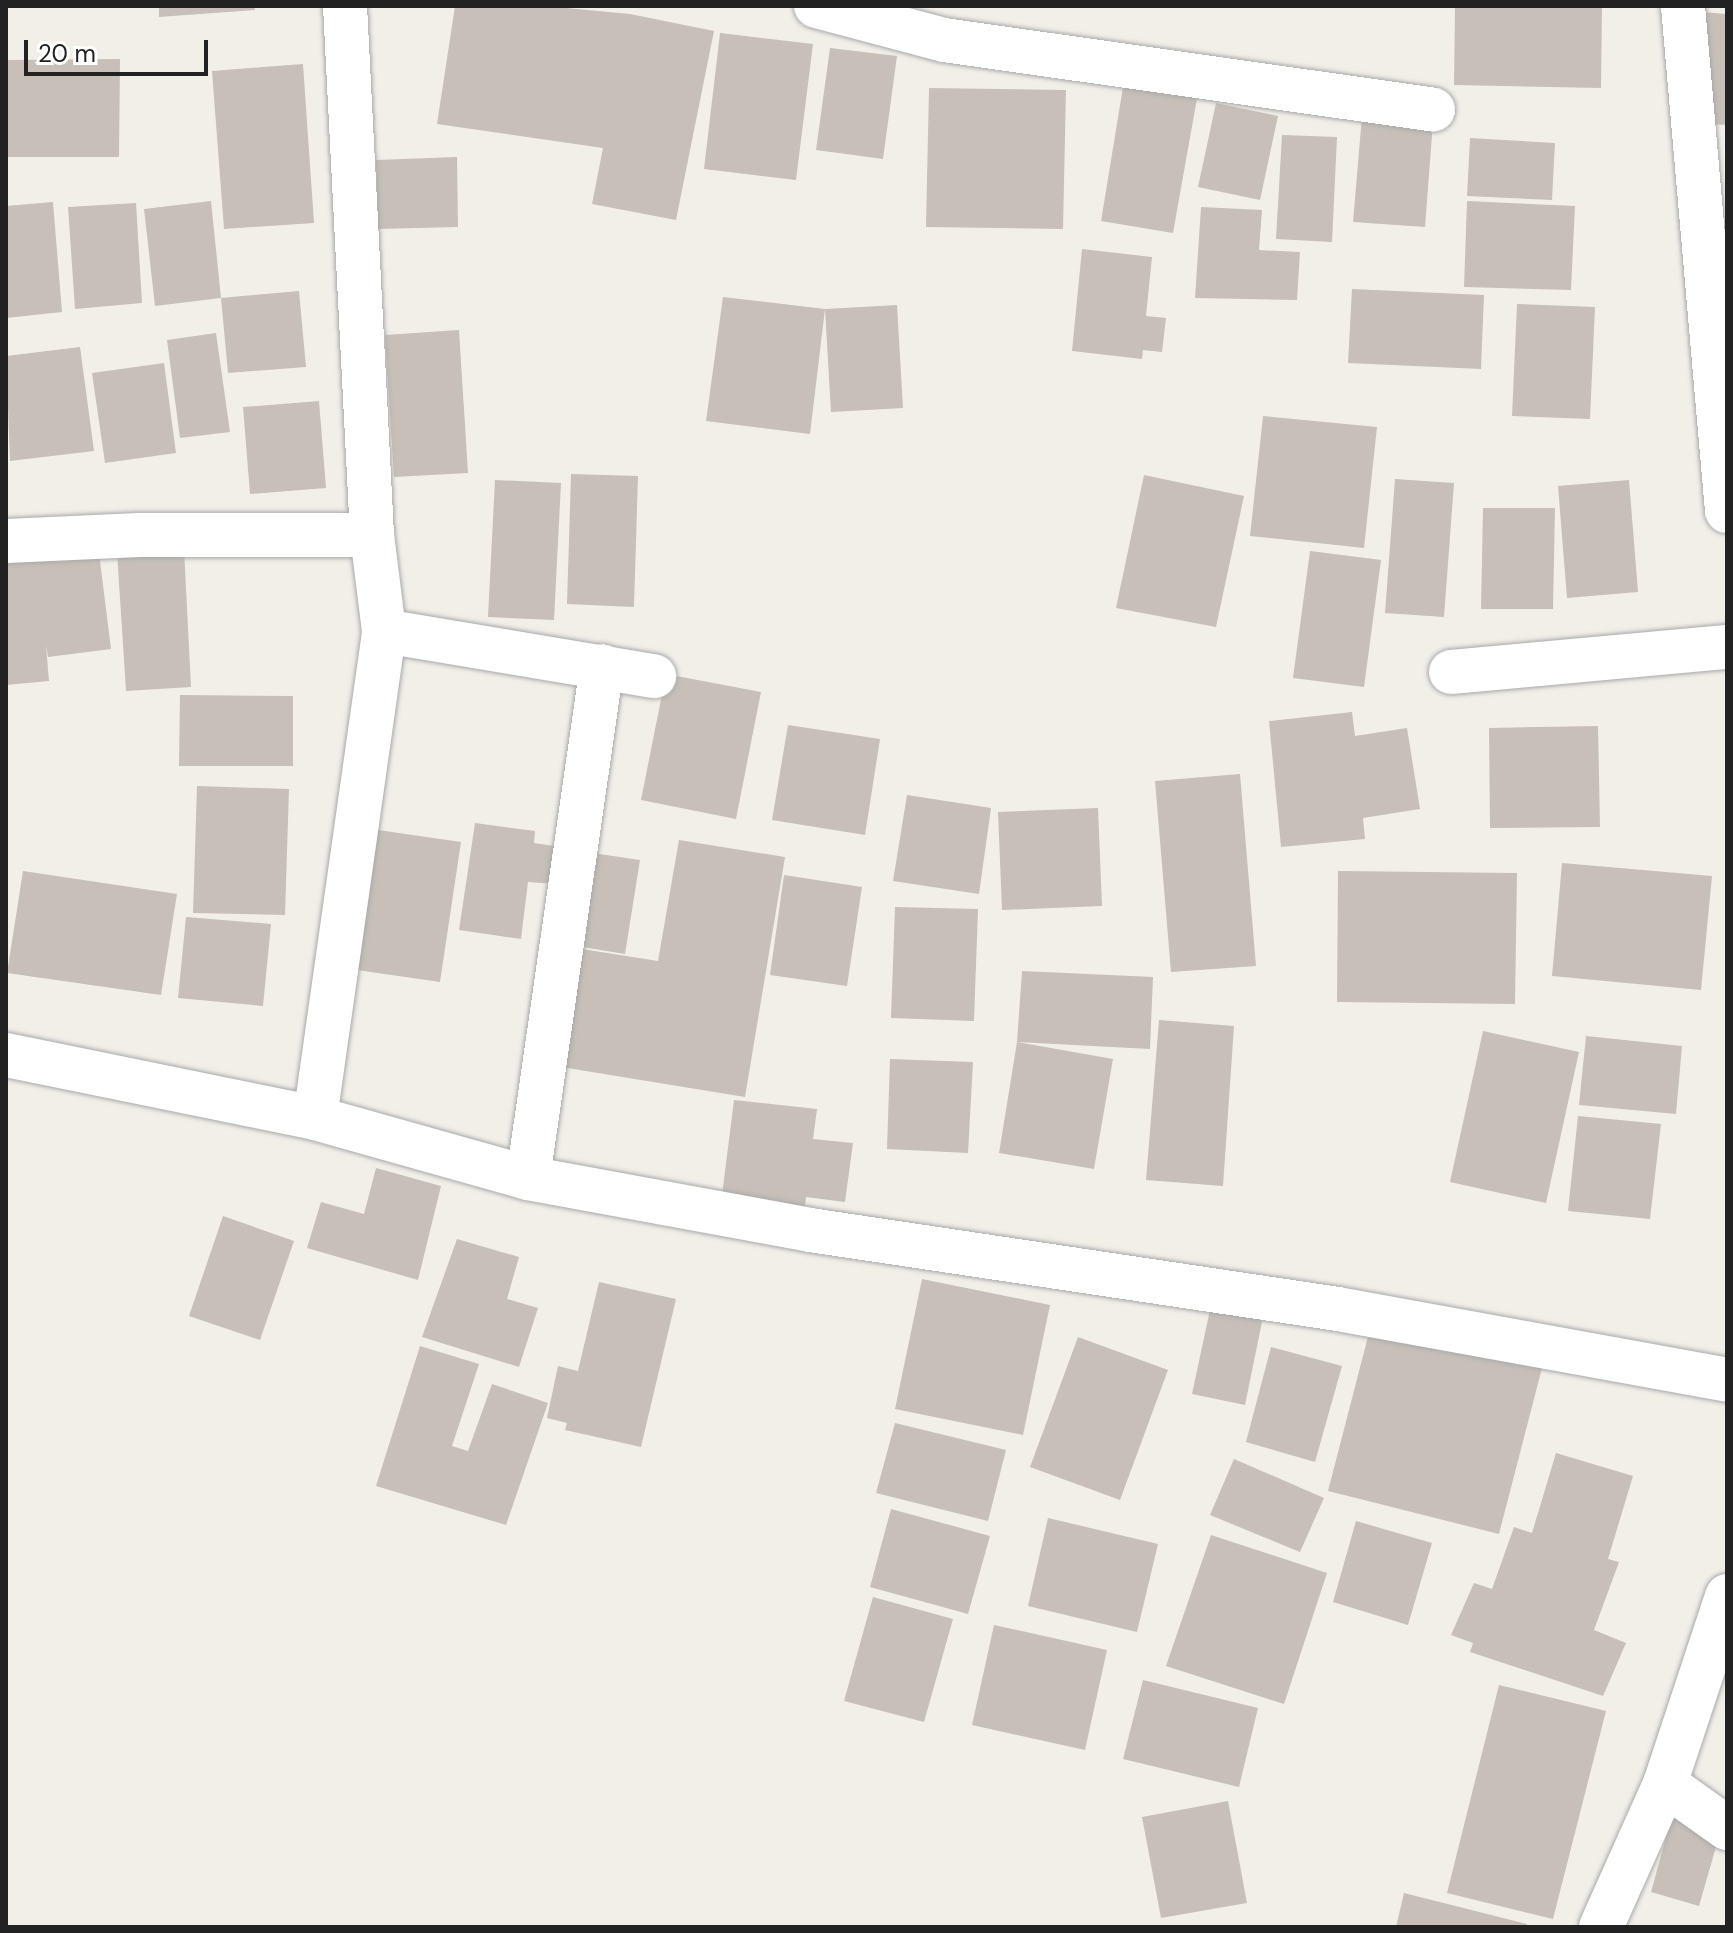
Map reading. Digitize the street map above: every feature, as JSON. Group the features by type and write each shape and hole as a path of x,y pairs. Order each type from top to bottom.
{"street":[{"path":"315,1118 384,631 372,535 345,6"},
{"path":"816,6 944,40 1433,110"},
{"path":"1683,6 1727,511"},
{"path":"6,541 139,535 372,535"},
{"path":"384,631 654,676"},
{"path":"1451,672 1727,647"},
{"path":"528,1178 602,666"},
{"path":"6,1055 315,1118 528,1178 810,1230 1338,1309 1727,1380"},
{"path":"1601,1927 1665,1784 1727,1596"},
{"path":"1665,1784 1727,1828"}],"building":[{"path":"159,6 254,6 255,10 159,17"},
{"path":"455,6 545,6 630,14 714,31 676,220 592,204 603,148 437,124"},
{"path":"1455,6 1602,6 1601,88 1454,85"},
{"path":"1700,12 1727,14 1727,125 1695,123"},
{"path":"720,33 813,44 796,180 704,169"},
{"path":"830,48 897,56 883,159 816,150"},
{"path":"120,59 119,157 6,157 6,60"},
{"path":"303,64 314,223 224,229 212,71"},
{"path":"1125,75 1199,87 1173,233 1101,221"},
{"path":"929,88 1066,90 1063,229 926,227"},
{"path":"1216,103 1278,116 1260,200 1198,187"},
{"path":"1362,116 1433,122 1425,227 1353,222"},
{"path":"1282,135 1337,137 1332,242 1276,239"},
{"path":"1470,138 1555,143 1552,200 1467,196"},
{"path":"457,157 458,227 378,229 376,160"},
{"path":"211,201 221,298 155,306 144,209"},
{"path":"1467,201 1575,206 1571,290 1464,287"},
{"path":"53,202 62,312 6,318 6,206"},
{"path":"136,203 142,303 75,309 68,207"},
{"path":"1201,207 1262,210 1259,250 1300,252 1297,300 1195,298"},
{"path":"1082,249 1152,257 1146,316 1166,318 1162,352 1143,350 1142,359 1072,351"},
{"path":"1352,289 1484,295 1481,369 1348,363"},
{"path":"299,291 306,367 228,373 221,298"},
{"path":"723,297 825,309 810,434 706,421"},
{"path":"1517,304 1595,307 1590,419 1512,416"},
{"path":"897,305 903,408 831,412 825,309"},
{"path":"459,330 468,473 394,477 385,335"},
{"path":"216,333 230,432 180,438 167,340"},
{"path":"80,347 94,451 10,461 6,356"},
{"path":"164,363 176,453 105,463 92,373"},
{"path":"319,401 326,488 250,494 243,407"},
{"path":"1263,416 1377,427 1364,548 1250,536"},
{"path":"571,474 638,476 634,607 567,604"},
{"path":"1144,475 1244,496 1216,627 1116,608"},
{"path":"1395,479 1454,483 1444,617 1385,613"},
{"path":"495,480 561,483 554,620 488,617"},
{"path":"1629,480 1638,592 1567,598 1558,486"},
{"path":"1483,508 1555,508 1553,609 1481,609"},
{"path":"184,549 191,687 126,691 117,552"},
{"path":"1310,551 1381,560 1364,687 1293,678"},
{"path":"99,553 111,649 48,657 46,645 49,681 6,685 6,564"},
{"path":"666,674 761,692 736,819 641,800"},
{"path":"180,695 293,696 293,766 179,766"},
{"path":"1352,712 1355,736 1407,728 1420,809 1363,818 1365,839 1281,847 1269,721"},
{"path":"788,725 880,739 865,835 772,820"},
{"path":"1598,726 1600,827 1490,828 1489,728"},
{"path":"1240,774 1256,966 1171,972 1155,781"},
{"path":"197,786 289,789 285,915 193,913"},
{"path":"907,795 991,808 979,894 893,881"},
{"path":"1098,808 1102,906 1002,910 998,812"},
{"path":"475,823 535,831 534,843 561,847 556,884 528,882 521,939 459,930"},
{"path":"371,829 461,842 440,982 350,969"},
{"path":"679,840 785,857 745,1097 549,1065 569,947 658,961"},
{"path":"579,851 640,860 625,954 564,944"},
{"path":"1562,863 1712,876 1701,990 1552,976"},
{"path":"23,871 177,894 161,995 7,973"},
{"path":"1338,871 1517,873 1515,1004 1337,1002"},
{"path":"784,875 862,887 847,986 770,975"},
{"path":"895,907 978,909 974,1021 891,1018"},
{"path":"186,917 271,924 263,1006 178,998"},
{"path":"1022,971 1153,977 1150,1049 1017,1042"},
{"path":"1159,1020 1234,1026 1223,1186 1146,1180"},
{"path":"1483,1031 1579,1052 1546,1203 1450,1182"},
{"path":"1586,1036 1682,1046 1676,1114 1579,1105"},
{"path":"1017,1042 1113,1059 1094,1169 999,1153"},
{"path":"890,1059 973,1062 968,1153 887,1149"},
{"path":"734,1100 817,1109 813,1139 853,1143 845,1202 806,1197 803,1221 720,1211"},
{"path":"1578,1116 1661,1124 1650,1219 1568,1211"},
{"path":"376,1168 441,1186 418,1280 307,1248 321,1202 364,1214"},
{"path":"223,1216 294,1241 260,1340 189,1316"},
{"path":"457,1239 519,1257 507,1299 538,1308 519,1367 422,1337"},
{"path":"922,1279 1050,1305 1023,1435 895,1409"},
{"path":"599,1282 676,1299 641,1447 565,1430 567,1423 547,1418 558,1366 578,1371"},
{"path":"1211,1305 1263,1317 1245,1405 1192,1394"},
{"path":"1371,1325 1542,1368 1499,1534 1328,1491"},
{"path":"1078,1337 1168,1370 1120,1500 1030,1467"},
{"path":"420,1346 479,1364 452,1446 468,1451 492,1384 548,1403 506,1525 376,1486"},
{"path":"1271,1347 1342,1366 1315,1462 1246,1442"},
{"path":"895,1423 1006,1450 988,1521 876,1493"},
{"path":"1556,1453 1633,1476 1608,1559 1619,1562 1594,1630 1626,1643 1603,1696 1470,1652 1473,1643 1451,1635 1474,1583 1492,1589 1514,1527 1532,1533"},
{"path":"1234,1459 1324,1498 1300,1552 1210,1515"},
{"path":"891,1509 990,1536 968,1614 870,1587"},
{"path":"1048,1518 1158,1544 1137,1632 1028,1606"},
{"path":"1356,1521 1432,1543 1408,1625 1333,1602"},
{"path":"1211,1535 1327,1573 1284,1704 1166,1666"},
{"path":"873,1597 953,1619 924,1722 844,1701"},
{"path":"994,1625 1107,1650 1085,1750 972,1725"},
{"path":"1143,1680 1258,1708 1239,1787 1123,1759"},
{"path":"1499,1685 1606,1711 1553,1919 1447,1893"},
{"path":"1228,1801 1247,1903 1161,1918 1142,1817"},
{"path":"1673,1812 1722,1826 1699,1906 1651,1892"},
{"path":"1404,1893 1527,1924 1526,1927 1396,1927"}]}
